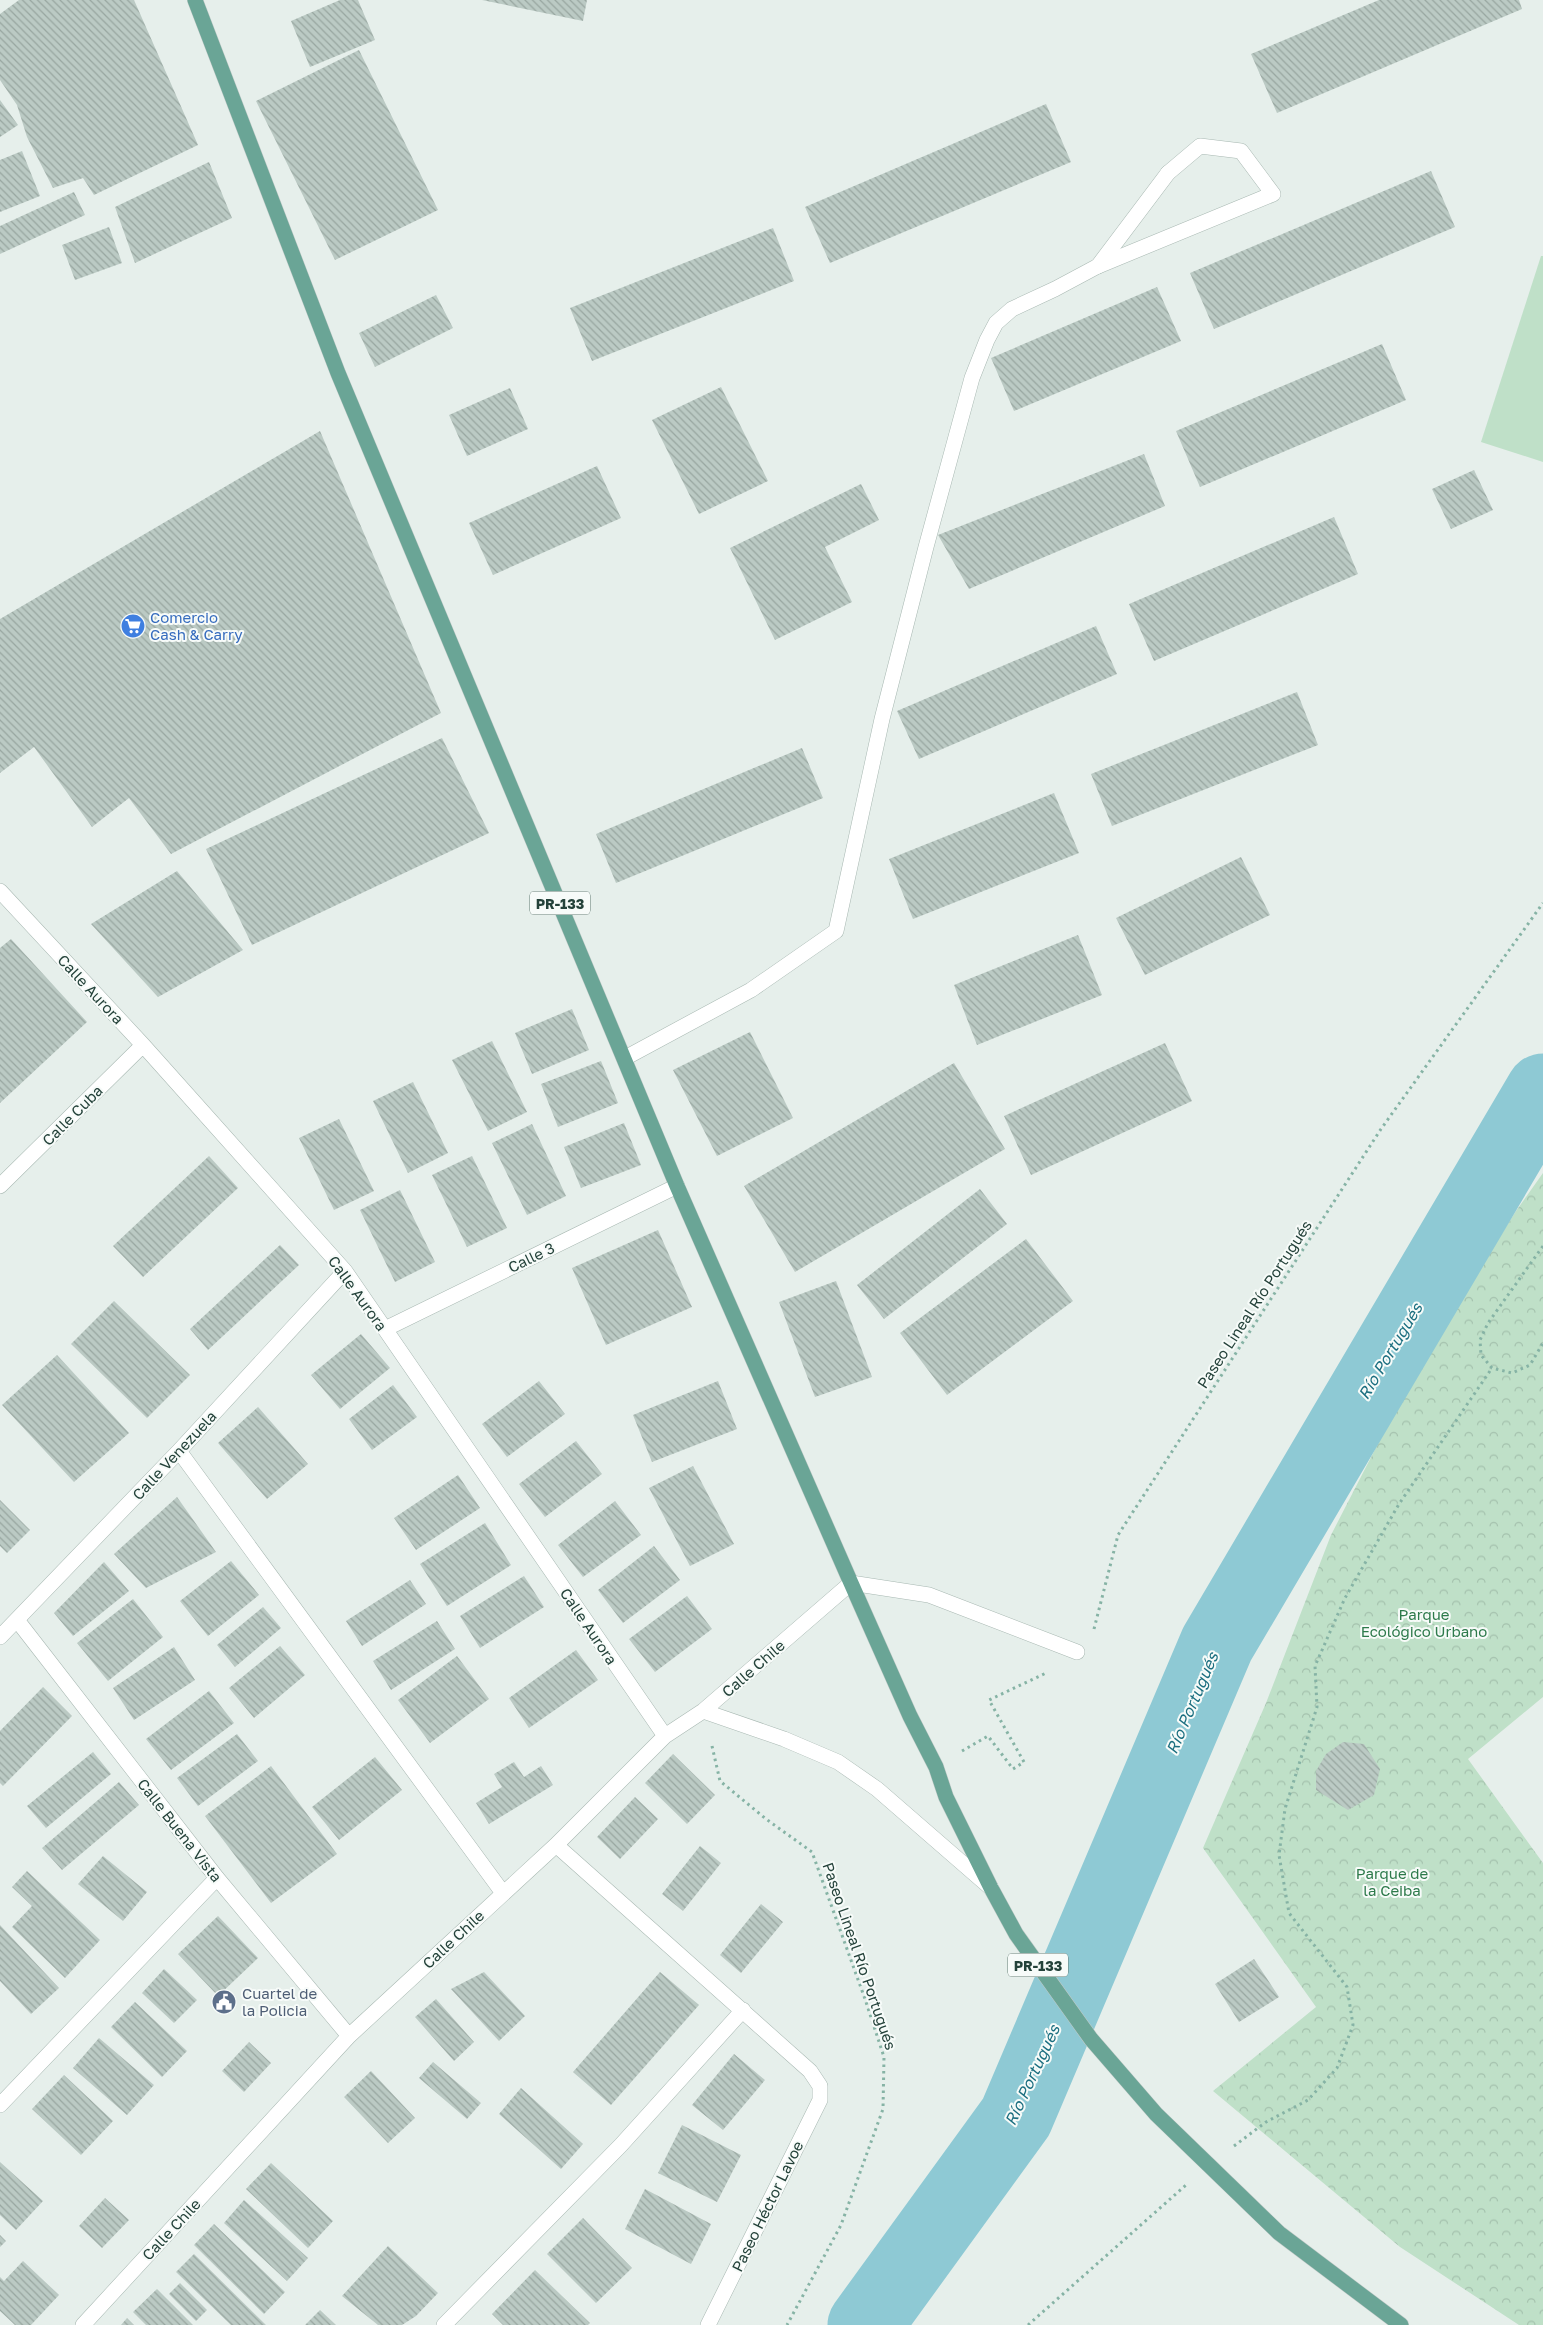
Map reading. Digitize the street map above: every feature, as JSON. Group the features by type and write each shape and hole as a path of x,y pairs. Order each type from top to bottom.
{"main road":[{"name":"PR-133","path":"195,0 338,373 677,1186 910,1716 936,1767 946,1797 991,1888 1016,1934 1091,2039 1156,2114 1279,2233 1402,2325"}],"street":[{"path":"625,1058 751,990 836,931 882,720 926,547 972,378 996,323 1012,309 1098,266 1273,194 1241,151 1200,146 1168,173 1098,266"},
{"name":"Calle Aurora","path":"0,891 143,1045 345,1271 665,1736"},
{"name":"Calle Cuba","path":"0,1186 143,1045"},
{"name":"Calle 3","path":"385,1329 677,1186"},
{"name":"Calle Venezuela","path":"0,1638 179,1451 345,1271"},
{"path":"179,1451 503,1893"},
{"path":"851,1583 930,1595 1078,1652"},
{"name":"Calle Chile","path":"83,2325 349,2036 556,1845 665,1736 703,1711 851,1583"},
{"name":"Calle Buena Vista","path":"17,1620 217,1878 349,2036"},
{"path":"703,1711 784,1739 838,1762 877,1789 991,1888"},
{"path":"444,2325 621,2145 743,2010 556,1845"},
{"path":"0,2105 217,1878"},
{"name":"Paseo Héctor Lavoe","path":"708,2325 820,2100 820,2086 810,2071 743,2010"}],"path":[{"name":"Paseo Lineal Río Portugués","path":"936,1767 988,1736 1013,1769 1024,1762 989,1700 1037,1679 1078,1652 1092,1635 1118,1535 1381,1130 1543,903"},
{"path":"1543,1246 1488,1323 1480,1340 1481,1355 1492,1368 1512,1373 1530,1365 1543,1343"},
{"path":"1028,2325 1208,2165 1266,2122 1308,2100 1337,2068 1353,2025 1347,1987 1289,1913 1279,1855 1285,1809 1317,1707 1315,1666 1345,1598 1398,1504 1492,1368"},
{"name":"Paseo Lineal Río Portugués","path":"703,1711 720,1781 766,1819 812,1852 866,1999 884,2058 883,2109 841,2225 787,2325"}],"green space":[{"path":"1541,256 1543,256 1543,462 1481,442"},
{"name":"Parque de la Ceiba","path":"1543,1173 1543,1697 1468,1759 1543,1863 1543,2325 1519,2325 1400,2247 1213,2091 1316,2007 1203,1848 1266,1703 1331,1535 1420,1362 1516,1211"}],"building":[{"path":"19,0 134,0 198,145 94,195 83,178 53,188 27,137 17,105 0,80 0,14"},
{"path":"340,0 358,0 375,40 310,67 291,21"},
{"path":"482,0 587,0 583,21"},
{"path":"1379,0 1519,0 1522,9 1277,113 1251,54"},
{"path":"359,50 438,210 335,260 256,101"},
{"path":"0,100 18,125 0,137"},
{"path":"1046,104 1071,162 830,263 805,207"},
{"path":"22,151 40,196 0,212 0,160"},
{"path":"209,162 232,218 135,263 115,207"},
{"path":"1431,171 1455,227 1214,329 1190,273"},
{"path":"74,192 85,215 0,254 0,226"},
{"path":"109,227 122,263 75,280 62,245"},
{"path":"773,228 794,281 592,361 570,308"},
{"path":"1157,287 1181,341 1014,411 991,358"},
{"path":"436,295 453,328 375,367 359,333"},
{"path":"1382,344 1406,400 1200,487 1176,431"},
{"path":"721,387 768,481 699,514 652,420"},
{"path":"510,388 528,429 467,456 449,415"},
{"path":"320,431 441,713 171,854 129,798 92,827 34,747 0,773 0,619"},
{"path":"1144,454 1165,506 969,589 938,535"},
{"path":"597,466 621,518 493,575 469,523"},
{"path":"1474,470 1493,510 1451,529 1432,489"},
{"path":"861,484 879,520 825,547 852,602 775,640 730,548"},
{"path":"1334,517 1358,574 1154,661 1129,604"},
{"path":"1096,626 1117,674 919,759 897,711"},
{"path":"1297,692 1318,745 1112,826 1091,774"},
{"path":"442,738 489,833 252,945 206,849"},
{"path":"802,748 823,798 616,883 596,834"},
{"path":"1054,793 1079,853 913,919 889,859"},
{"path":"1241,857 1270,915 1145,975 1116,918"},
{"path":"177,871 243,950 158,997 91,924"},
{"path":"1078,935 1102,995 977,1045 954,985"},
{"path":"11,939 87,1022 0,1103 0,948"},
{"path":"572,1009 589,1050 532,1074 515,1033"},
{"path":"750,1032 793,1118 717,1156 673,1070"},
{"path":"492,1041 527,1112 488,1131 452,1060"},
{"path":"1165,1043 1192,1101 1031,1175 1004,1116"},
{"path":"601,1061 618,1103 558,1127 541,1084"},
{"path":"954,1063 1005,1149 795,1272 744,1186"},
{"path":"413,1082 448,1153 408,1173 373,1101"},
{"path":"339,1119 374,1191 334,1210 299,1138"},
{"path":"624,1123 641,1165 581,1188 564,1147"},
{"path":"532,1124 566,1196 527,1215 492,1143"},
{"path":"209,1156 238,1188 143,1277 113,1246"},
{"path":"472,1156 507,1228 467,1247 432,1175"},
{"path":"980,1189 1007,1224 884,1319 857,1285"},
{"path":"400,1190 435,1262 395,1282 360,1210"},
{"path":"658,1230 692,1307 606,1345 572,1268"},
{"path":"1026,1239 1073,1301 947,1395 900,1333"},
{"path":"280,1245 299,1265 208,1350 190,1329"},
{"path":"836,1281 872,1377 815,1397 779,1302"},
{"path":"114,1301 190,1375 147,1418 71,1344"},
{"path":"361,1334 390,1368 340,1409 311,1375"},
{"path":"57,1355 129,1433 74,1482 2,1405"},
{"path":"539,1381 565,1414 507,1457 482,1424"},
{"path":"718,1381 737,1429 652,1462 633,1415"},
{"path":"393,1385 417,1417 372,1450 349,1419"},
{"path":"258,1407 308,1464 267,1499 218,1443"},
{"path":"576,1441 602,1474 545,1517 519,1484"},
{"path":"693,1466 734,1544 690,1566 649,1488"},
{"path":"458,1475 480,1508 416,1550 394,1518"},
{"path":"177,1497 216,1552 146,1588 114,1554"},
{"path":"0,1500 30,1530 7,1553 0,1546"},
{"path":"615,1501 641,1535 583,1577 558,1545"},
{"path":"485,1523 511,1565 447,1606 420,1564"},
{"path":"654,1546 680,1580 623,1623 598,1590"},
{"path":"231,1561 259,1595 208,1636 180,1601"},
{"path":"104,1562 129,1591 73,1636 54,1613"},
{"path":"524,1576 544,1607 480,1648 460,1616"},
{"path":"410,1580 426,1604 362,1646 346,1621"},
{"path":"687,1596 712,1629 655,1672 629,1639"},
{"path":"133,1599 163,1637 108,1681 77,1643"},
{"path":"263,1607 281,1628 235,1667 217,1645"},
{"path":"437,1621 455,1649 391,1690 373,1661"},
{"path":"280,1646 305,1675 254,1718 229,1688"},
{"path":"174,1647 195,1680 134,1720 113,1688"},
{"path":"576,1650 598,1680 529,1728 509,1698"},
{"path":"457,1656 489,1699 430,1743 398,1700"},
{"path":"43,1687 72,1716 3,1786 0,1783 0,1731"},
{"path":"209,1691 234,1723 171,1770 146,1739"},
{"path":"237,1734 258,1761 198,1806 177,1778"},
{"path":"1343,1742 1364,1744 1380,1769 1374,1795 1348,1810 1316,1790 1316,1771 1326,1754"},
{"path":"93,1752 111,1774 46,1828 27,1806"},
{"path":"673,1754 715,1795 687,1824 645,1783"},
{"path":"375,1757 402,1790 339,1840 312,1807"},
{"path":"514,1762 524,1777 541,1766 553,1785 489,1824 476,1803 502,1787 494,1774"},
{"path":"271,1766 337,1854 271,1903 205,1816"},
{"path":"119,1782 139,1805 62,1870 42,1848"},
{"path":"635,1797 658,1819 620,1859 597,1837"},
{"path":"700,1846 721,1863 683,1911 662,1894"},
{"path":"103,1856 147,1892 123,1921 78,1884"},
{"path":"27,1871 100,1940 65,1978 12,1927 32,1906 12,1887"},
{"path":"761,1904 783,1922 741,1973 720,1955"},
{"path":"218,1916 258,1958 218,1996 178,1954"},
{"path":"0,1925 59,1988 31,2014 0,1981"},
{"path":"1254,1959 1279,1997 1239,2022 1215,1984"},
{"path":"164,1969 197,2000 174,2023 142,1993"},
{"path":"484,1972 525,2016 499,2041 451,1989"},
{"path":"660,1972 699,2005 611,2105 573,2072"},
{"path":"436,1999 474,2042 454,2061 415,2017"},
{"path":"135,2002 187,2051 162,2077 111,2027"},
{"path":"99,2038 154,2085 127,2115 73,2068"},
{"path":"249,2042 271,2063 244,2092 222,2071"},
{"path":"734,2054 765,2080 723,2130 692,2105"},
{"path":"433,2062 481,2103 467,2119 419,2078"},
{"path":"371,2071 415,2118 388,2143 344,2097"},
{"path":"64,2075 113,2121 81,2155 32,2109"},
{"path":"521,2088 583,2144 561,2169 499,2114"},
{"path":"682,2125 741,2155 717,2202 658,2173"},
{"path":"0,2162 43,2201 16,2230 0,2215"},
{"path":"271,2163 333,2221 308,2248 246,2189"},
{"path":"645,2189 711,2224 691,2264 625,2229"},
{"path":"105,2198 129,2220 102,2248 79,2226"},
{"path":"244,2200 308,2258 287,2281 224,2223"},
{"path":"583,2218 632,2268 596,2303 547,2254"},
{"path":"214,2224 285,2292 264,2314 194,2245"},
{"path":"0,2235 6,2241 0,2247"},
{"path":"388,2246 438,2293 416,2316 402,2325 378,2325 342,2296"},
{"path":"194,2254 266,2325 231,2325 176,2272"},
{"path":"23,2261 59,2295 31,2325 15,2325 0,2311 0,2277 4,2281"},
{"path":"535,2270 590,2323 588,2325 503,2325 492,2314"},
{"path":"180,2283 207,2310 196,2321 169,2294"},
{"path":"157,2289 193,2325 146,2325 133,2312"},
{"path":"320,2310 336,2325 305,2325"},
{"path":"127,2318 134,2325 121,2325"}],"waterway":[{"name":"Río Portugués","path":"865,2325 1016,2117 1217,1644 1543,1091"}],"place":[{"name":"Comercio Cash & Carry","path":"133,626"},
{"name":"Cuartel de la Policia","path":"224,2002"}],"park label":[{"name":"Parque Ecológico Urbano","path":"1424,1622"}]}
